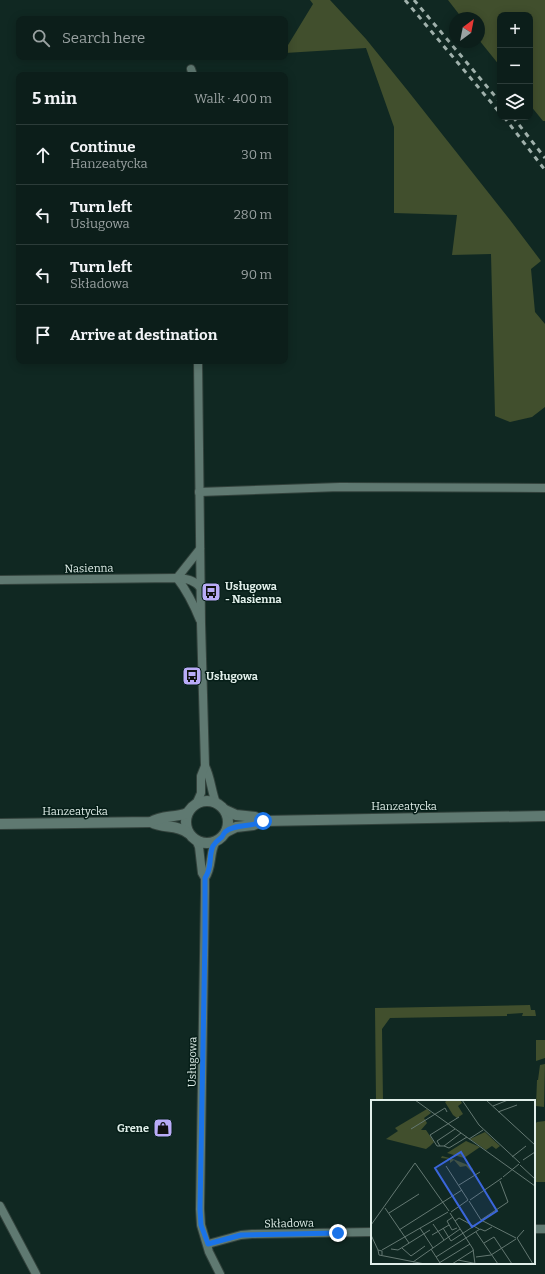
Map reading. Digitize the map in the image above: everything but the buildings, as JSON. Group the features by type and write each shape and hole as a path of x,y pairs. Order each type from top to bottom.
{"street":[{"path":"197,802 210,801 216,803 225,810 228,821 226,832 216,841 202,843 196,840 188,833 185,823 189,809 197,802 201,793 202,776 205,766 201,623 198,364"},
{"path":"199,492 340,487 545,488"},
{"path":"177,578 200,549"},
{"path":"177,578 196,582 201,588"},
{"path":"177,578 191,600 201,623"},
{"name":"Nasienna","path":"0,580 177,578"},
{"path":"205,766 209,774 216,803"},
{"name":"Hanzeatycka","path":"225,810 236,816 255,817 263,821"},
{"name":"Hanzeatycka","path":"151,822 161,817 177,816 187,813"},
{"name":"Hanzeatycka","path":"226,832 236,827 253,825 263,821 545,816"},
{"name":"Hanzeatycka","path":"0,824 151,822 162,827 178,828 188,833"},
{"name":"Usługowa","path":"196,840 199,847 202,873 205,878 200,1209 201,1225 208,1244 209,1252 220,1274"},
{"name":"Usługowa","path":"205,878 209,872 212,851 216,841"},
{"path":"0,1206 36,1274"},
{"name":"Składowa","path":"208,1244 241,1235 252,1234 371,1232"}],"green space":[{"path":"310,0 330,0 366,39 541,261 531,269 535,312 545,324 545,407 532,417 510,422 495,416 491,254 452,255 457,215 394,213 394,127 366,48 288,53 288,45 313,4"},
{"path":"448,0 545,0 545,121 543,121 533,109 533,12 497,12 497,62 485,47 485,12 457,12"},
{"path":"530,1005 531,1010 535,1010 536,1016 522,1016 523,1013 507,1014 507,1016 390,1018 382,1029 383,1100 376,1100 375,1008"},
{"path":"536,1040 545,1040 545,1058 536,1061"},
{"path":"545,1064 544,1107 536,1106 537,1080 540,1065"},
{"path":"545,1121 545,1182 535,1182 535,1124 537,1122"}],"railway":[{"path":"405,0 497,109"},
{"path":"414,0 497,98"},
{"path":"506,120 545,170"},
{"path":"515,120 545,158"}],"place":[{"name":"Usługowa - Nasienna","path":"211,592"},
{"name":"Usługowa","path":"192,676"},
{"name":"Grene","path":"163,1128"}],"route":[{"path":"263,821 258,824 236,827 226,832 216,841 213,846 209,872 205,878 201,1225 208,1244 241,1235 252,1234 338,1233"}]}
